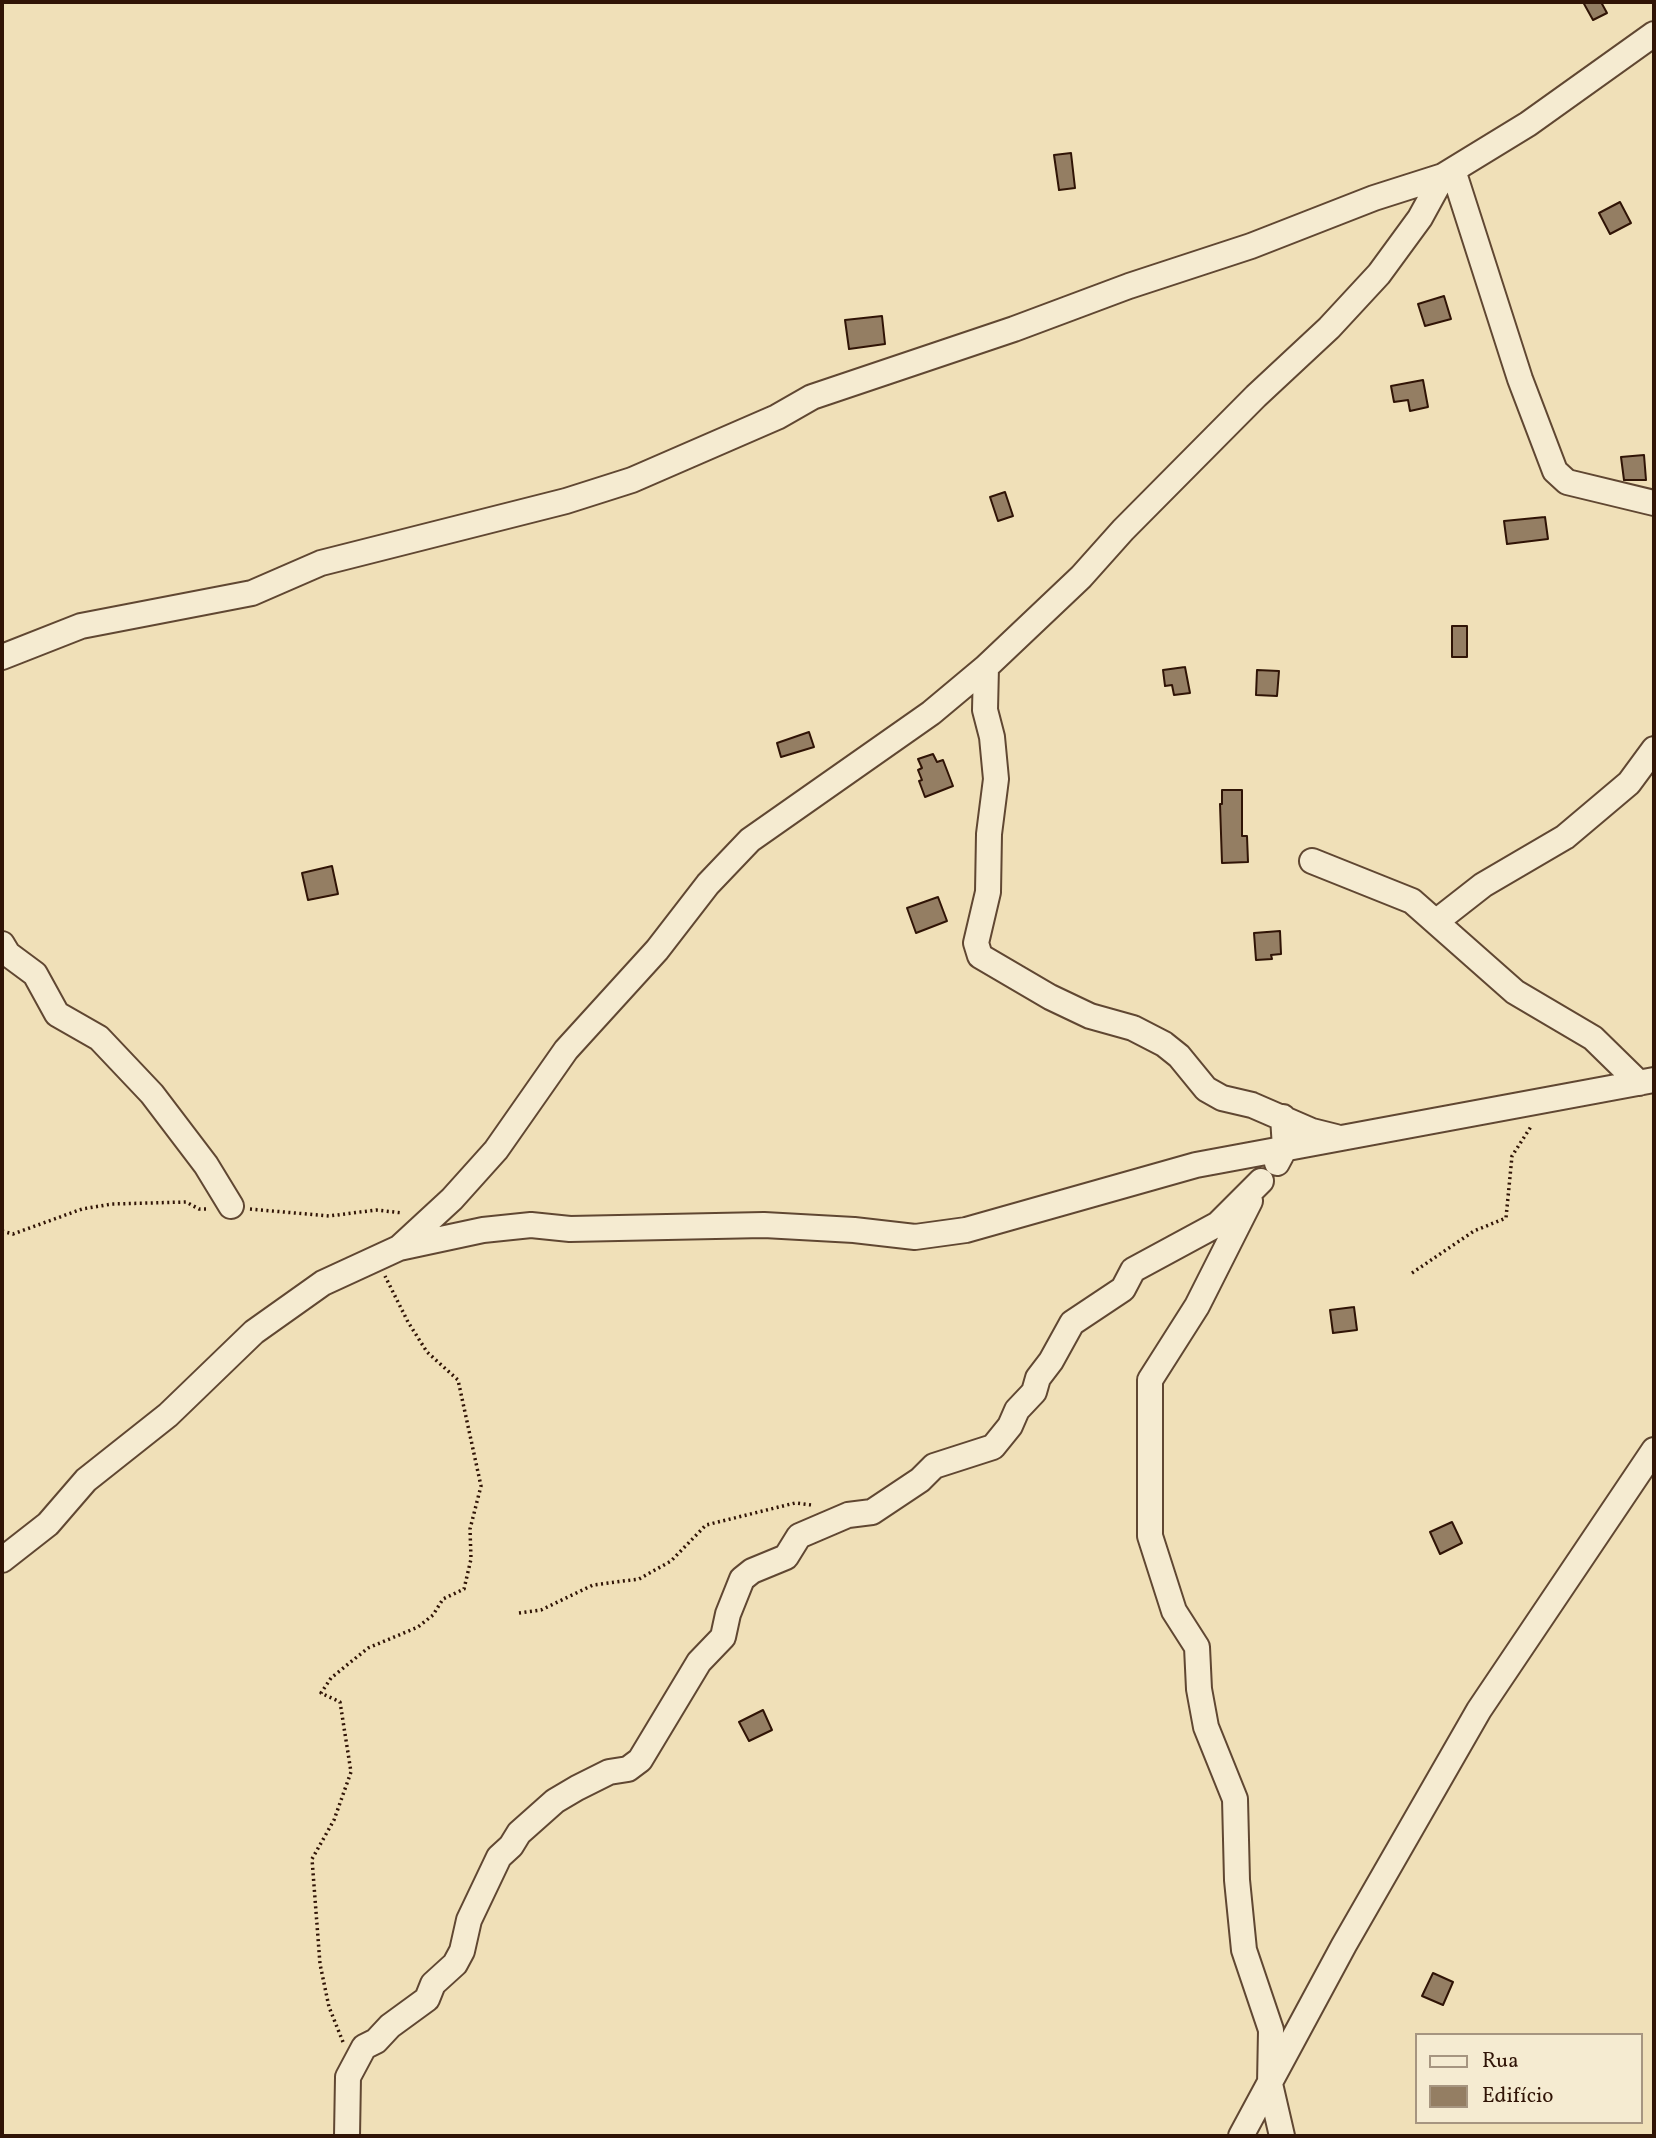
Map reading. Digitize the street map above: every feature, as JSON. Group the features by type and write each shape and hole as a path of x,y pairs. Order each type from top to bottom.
{"street":[{"path":"2,657 81,626 252,593 321,563 566,500 632,480 777,417 812,397 1251,246 1335,212 1448,173 1528,124 1654,34"},
{"path":"1448,173 1555,471 1567,482 1654,503"},
{"path":"399,1248 452,1199 496,1150 566,1050 657,950 708,884 750,840 930,713 986,667 1081,578 1123,530 1255,396 1337,319 1387,262 1420,218 1448,173"},
{"path":"986,667 985,710 992,737 996,779 989,834 988,892 976,943 980,956 1090,1016 1133,1028 1164,1044 1179,1056 1206,1089 1222,1098 1283,1117 1312,1132 1340,1138"},
{"path":"1437,921 1483,885 1565,837 1629,783 1654,749"},
{"path":"1312,861 1412,901 1515,992 1593,1038 1646,1082"},
{"path":"2,944 8,954 35,974 57,1014 99,1038 152,1094 206,1165 231,1206"},
{"path":"2,1560 48,1524 86,1480 168,1415 254,1332 323,1283 399,1248 482,1230 531,1225 570,1229 764,1225 854,1230 915,1237 966,1230 1196,1165 1646,1082"},
{"path":"347,2136 345,2098 348,2077 364,2047 376,2041 390,2026 427,1999 433,1984 455,1964 462,1951 469,1920 499,1857 511,1846 519,1833 555,1801 608,1772 628,1769 640,1760 699,1662 723,1637 728,1614 742,1579 752,1571 786,1557 799,1536 848,1516 872,1512 920,1480 934,1466 993,1447 1010,1426 1017,1410 1034,1392 1038,1378 1051,1361 1072,1323 1123,1289 1133,1270 1218,1224 1279,1161 1285,1148 1283,1117"},
{"path":"1261,1181 1197,1306 1150,1380 1150,1536 1174,1611 1198,1647 1199,1689 1206,1727 1235,1799 1237,1880 1244,1950 1270,2030 1270,2084 1282,2136"},
{"path":"1241,2136 1344,1945 1479,1710 1654,1450"}],"path":[{"path":"1412,1273 1474,1231 1506,1218 1512,1156 1548,1100"},
{"path":"355,2062 329,2007 320,1964 312,1859 334,1820 351,1772 340,1702 321,1693 331,1678 368,1648 418,1627 433,1615 443,1599 464,1589 471,1559 471,1530 481,1486 458,1380 427,1352 408,1322 386,1277 366,1264"},
{"path":"519,1613 541,1610 593,1585 639,1579 671,1561 706,1525 716,1521 795,1503 815,1506"}],"building":[{"path":"1583,2 1601,2 1607,13 1593,20"},
{"path":"1071,153 1075,188 1059,190 1054,155"},
{"path":"1620,202 1631,223 1610,234 1599,213"},
{"path":"1444,296 1451,319 1425,326 1418,304"},
{"path":"882,316 885,344 849,349 845,320"},
{"path":"1423,380 1428,407 1410,411 1408,400 1394,402 1391,386"},
{"path":"1644,455 1646,480 1624,480 1621,457"},
{"path":"1005,492 1013,516 998,521 990,497"},
{"path":"1545,517 1548,539 1507,544 1504,521"},
{"path":"1452,626 1467,626 1467,657 1452,657"},
{"path":"1185,667 1190,693 1174,695 1172,685 1165,686 1163,670"},
{"path":"1257,670 1279,671 1277,696 1256,695"},
{"path":"809,732 814,747 781,757 777,743"},
{"path":"933,754 937,762 943,760 953,786 925,797 919,781 922,780 918,770 922,768 918,759"},
{"path":"1222,790 1242,790 1242,836 1247,836 1248,862 1222,863"},
{"path":"332,866 338,894 308,900 302,873"},
{"path":"938,897 947,921 916,933 907,908"},
{"path":"1280,931 1281,954 1271,955 1272,959 1256,960 1254,933"},
{"path":"1354,1307 1357,1330 1333,1333 1330,1310"},
{"path":"1452,1522 1462,1543 1440,1554 1430,1532"},
{"path":"763,1710 772,1730 749,1741 739,1722"},
{"path":"1433,1973 1453,1982 1443,2005 1422,1996"}]}
